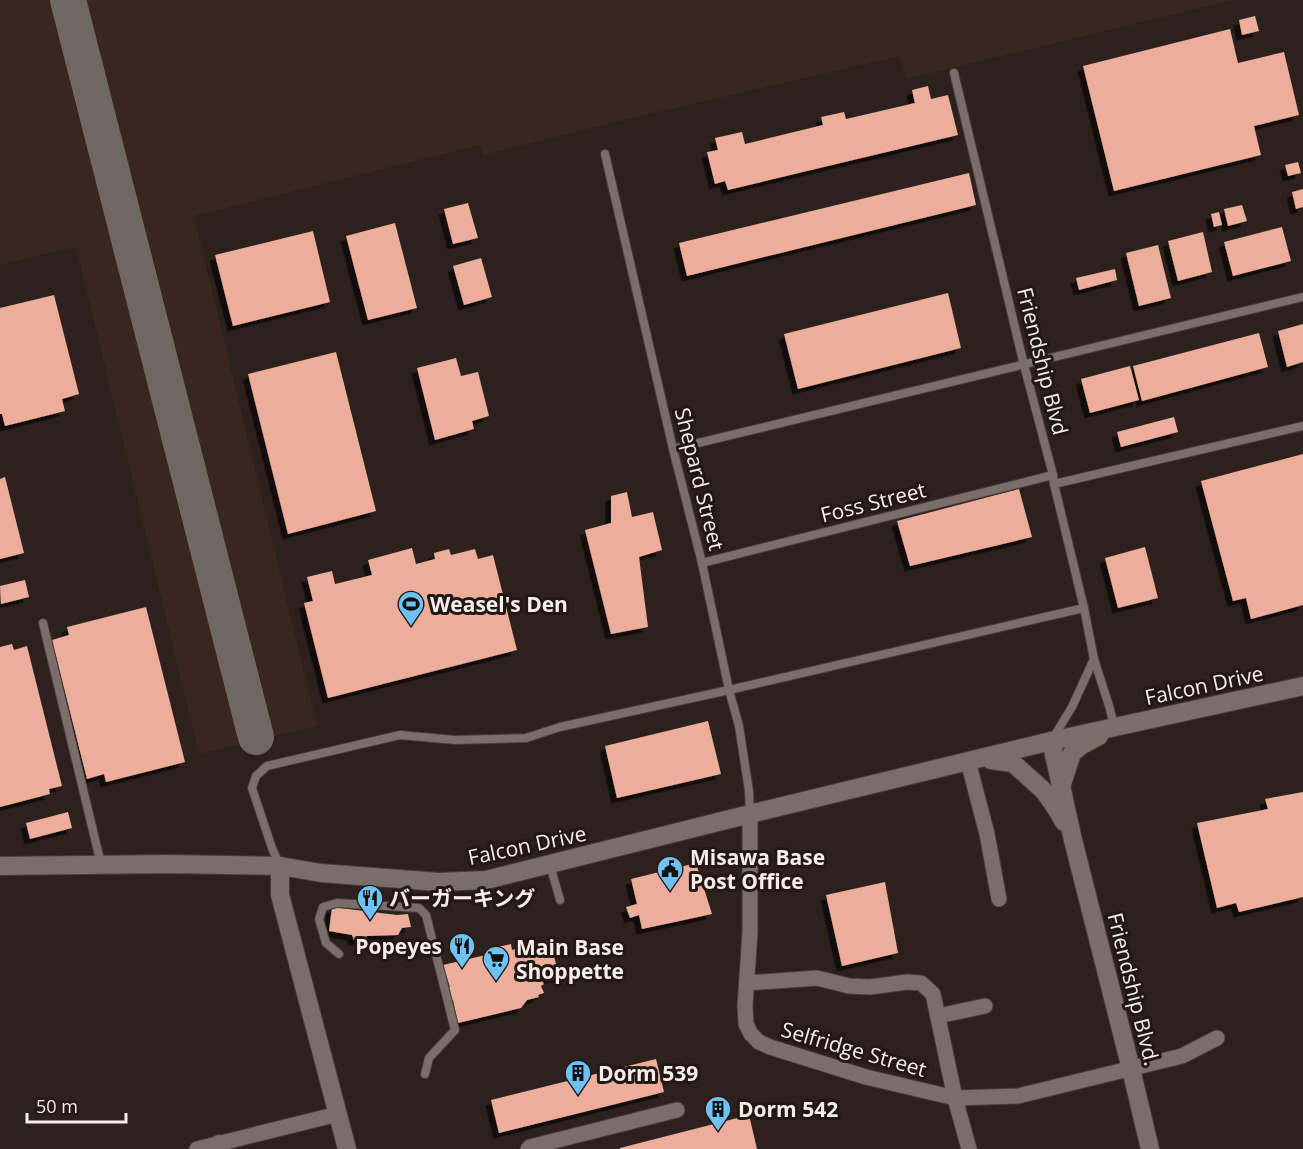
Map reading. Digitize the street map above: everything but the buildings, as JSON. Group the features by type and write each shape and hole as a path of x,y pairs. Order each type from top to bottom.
{"street":[{"name":"Falcon Drive","path":"0,866 101,864 280,866 321,873 439,882 486,880 1052,741 1303,686"},
{"name":"Friendship Blvd.","path":"1062,783 1072,753 1114,728"},
{"name":"Friendship Blvd.","path":"1052,741 1073,840 1150,1149"},
{"name":"Friendship Blvd.","path":"974,760 1013,763 1044,791 1073,840"},
{"path":"974,760 999,899"},
{"name":"Selfridge Street","path":"750,814 750,922 745,1006 746,1024 751,1034 759,1042 866,1077 955,1098 1018,1096 1182,1056 1217,1038"},
{"path":"280,866 280,895 347,1149"},
{"path":"747,983 817,978 849,986 870,987 907,982 921,983 933,994 955,1098 969,1149"},
{"path":"938,1016 986,1006"},
{"path":"528,1149 677,1110"},
{"path":"197,1149 220,1146 338,1114"}],"lane":[{"name":"Friendship Blvd","path":"954,73 1084,608 1094,659 1114,728"},
{"name":"Shepard Street","path":"605,154 739,726 749,790 750,814"},
{"path":"673,449 1303,297"},
{"name":"Foss Street","path":"702,563 1053,480 1303,426"},
{"path":"280,866 252,788 256,776 267,766 400,735 455,740 526,738 560,727 1084,608"},
{"path":"43,623 101,864"},
{"path":"1052,741 1072,707 1094,659"},
{"path":"550,865 560,900"},
{"path":"339,954 326,943 319,919 323,907 327,905 337,903 419,908 426,915 455,1030 429,1058 425,1074"}],"shaded area":[{"path":"0,0 1234,0 906,79 900,56 483,155 479,145 194,216 317,726 199,754 76,247 0,265"}],"taxiway":[{"path":"68,0 256,737"}],"place":[{"name":"Weasel's Den","path":"411,627"},
{"name":"Misawa Base Post Office","path":"670,892"},
{"name":"バーガーキング","path":"370,921"},
{"name":"Popeyes","path":"462,969"},
{"name":"Main Base Shoppette","path":"496,982"},
{"name":"Dorm 539","path":"578,1096"},
{"name":"Dorm 542","path":"718,1132"}]}
